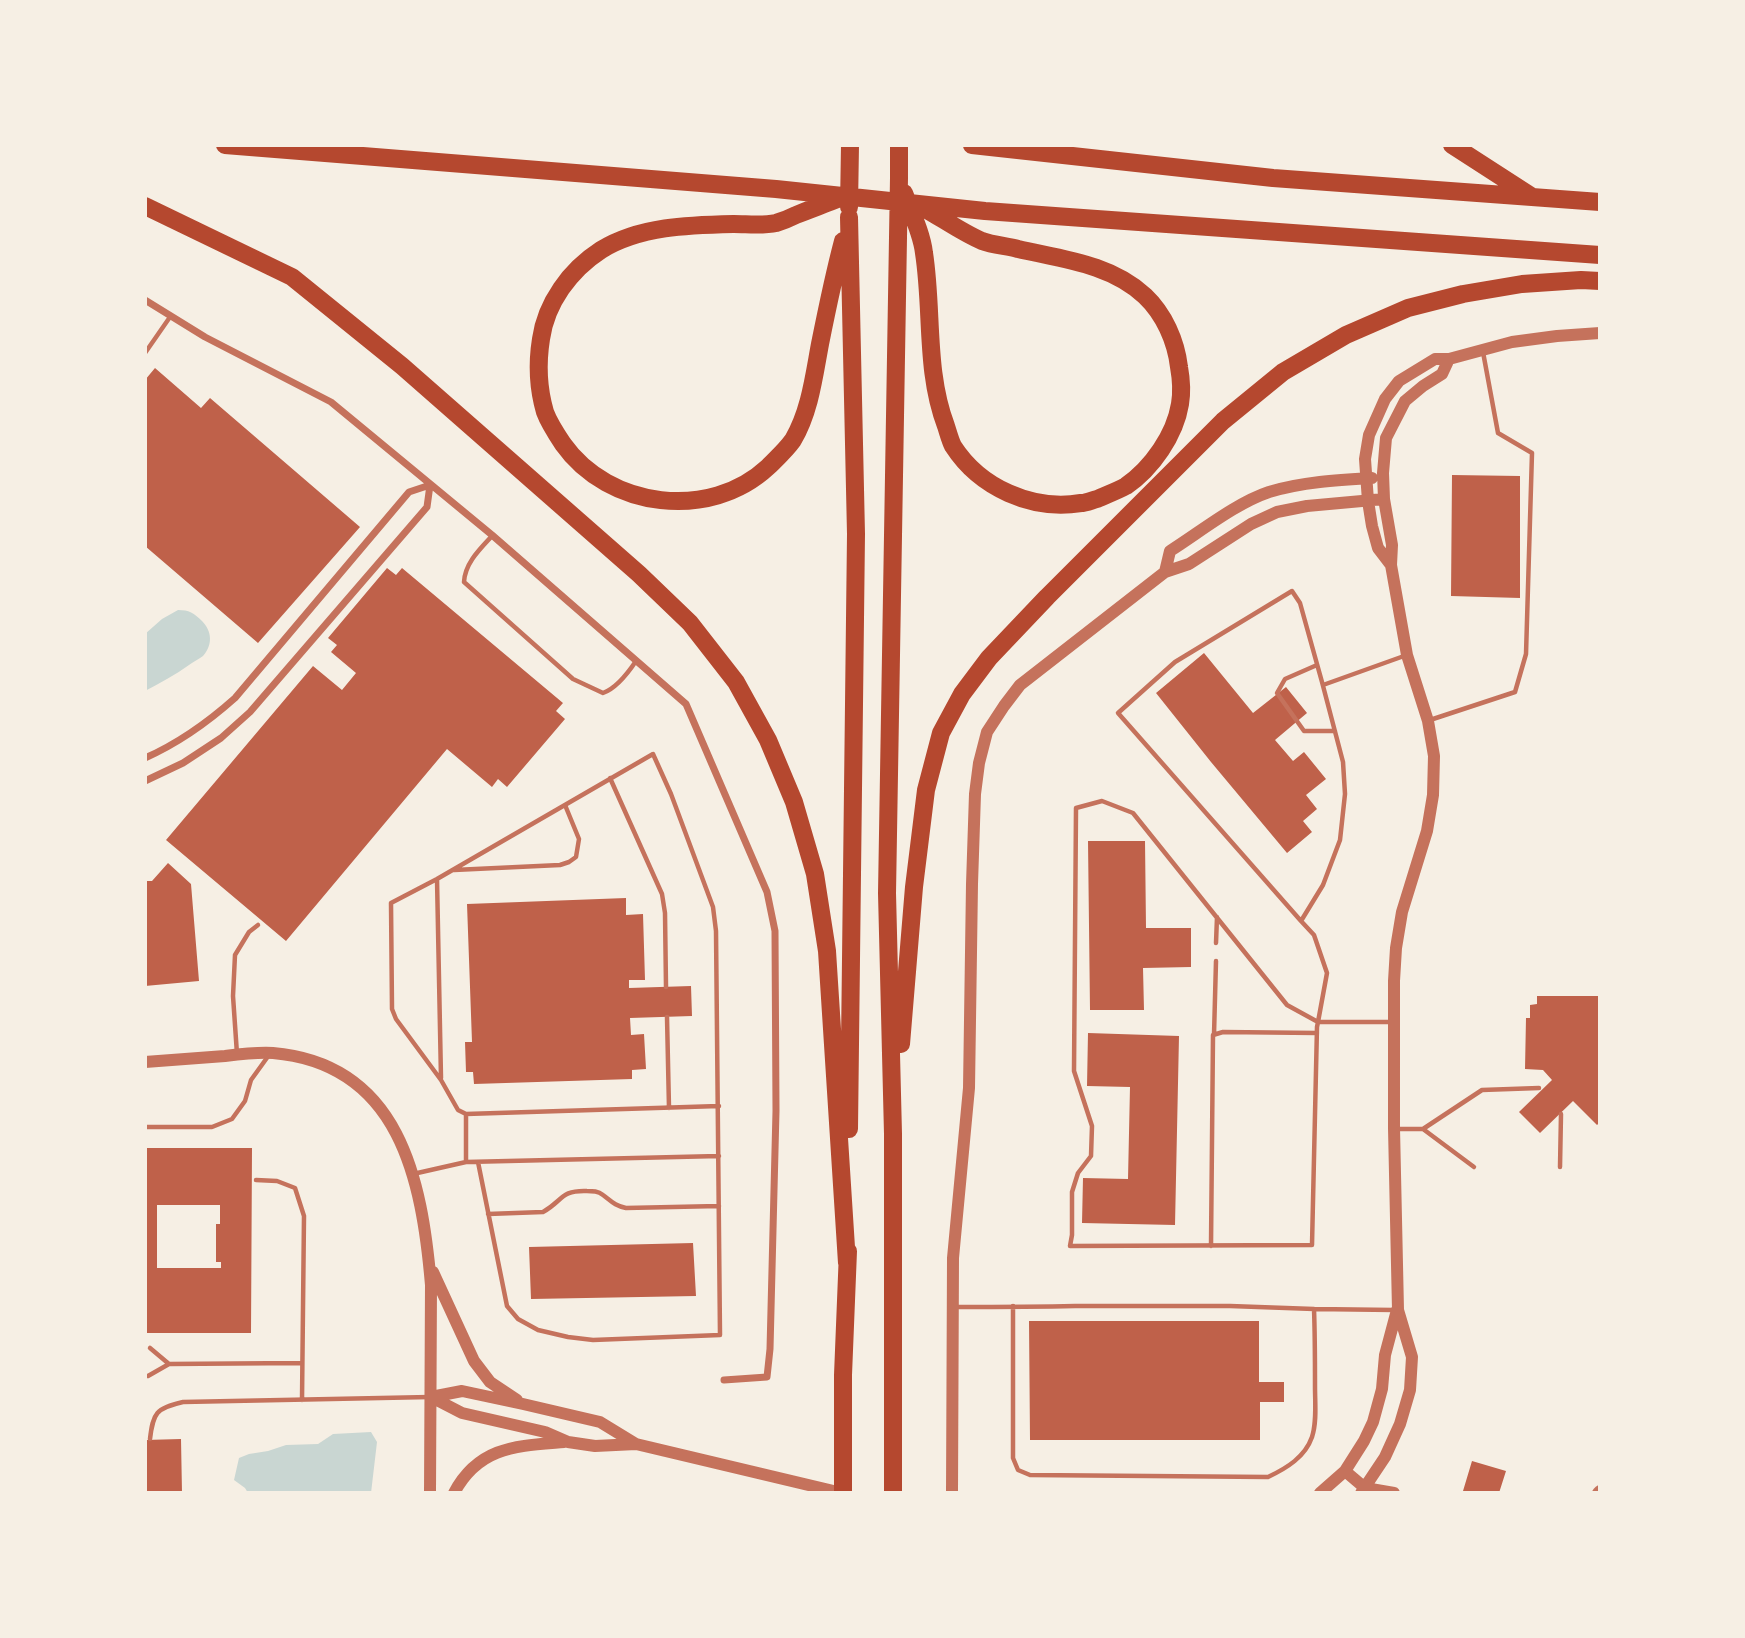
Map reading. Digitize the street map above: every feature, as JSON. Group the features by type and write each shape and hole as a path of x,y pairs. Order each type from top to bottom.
{"highway":[{"path":"225,145 776,189 846,190 916,203 985,211 1600,255"},
{"path":"841,145 849,217 856,534 848,1263 842,1493"},
{"path":"846,190 850,145"},
{"path":"893,1493 893,1134 887,893 899,145"},
{"path":"972,145 1273,178 1600,202"},
{"path":"1452,145 1534,198"},
{"path":"899,178 924,251 933,381 940,411 953,444 971,468 991,484 1014,496 1035,502 1055,505 1083,503 1125,486 1143,471 1159,452 1171,431 1180,403 1178,357 1171,335 1147,298 1128,282 1105,270 983,241 916,203"},
{"path":"846,190 776,223 702,225 660,229 628,236 600,251 579,268 563,286 549,309 538,358 539,386 546,414 571,455 586,470 624,491 672,502 699,501 722,496 760,475 792,441 803,418 810,397 831,287 849,217"},
{"path":"145,206 292,278 382,350 639,573 690,623 736,682 768,740 794,802 815,874 827,951 848,1263"},
{"path":"893,1134 914,887 926,790 941,733 962,694 989,658 1223,421 1283,372 1346,335 1408,308 1463,294 1522,284 1600,281"}],"street":[{"path":"145,300 205,337 331,402 492,536 686,704 767,892 775,931 775,1124 770,1349 767,1377 724,1380"},
{"path":"1391,565 1378,548 1372,526 1365,459 1369,435 1384,399 1399,381 1435,359 1449,359 1512,342 1600,333"},
{"path":"1365,1491 1400,1424 1410,1390 1412,1357 1398,1310 1394,1129 1396,948 1402,912 1427,831 1433,795 1434,756 1428,721 1407,654 1391,565 1392,545 1383,478 1386,438 1405,401 1442,374 1449,359"},
{"path":"1165,572 1170,551 1231,510 1267,493 1309,483 1383,478"},
{"path":"145,758 170,747 209,721 235,698 409,492 430,485"},
{"path":"145,781 183,763 212,744 250,712 428,507 430,485"},
{"path":"952,1493 953,1258 969,1088 975,794 987,732 1020,685 1165,572 1189,564 1251,524 1277,512 1307,506 1384,499"},
{"path":"145,1062 271,1053 303,1057 348,1077 384,1112 410,1163 429,1263 430,1493"},
{"path":"429,1263 474,1361 490,1382 523,1404"},
{"path":"1320,1493 1345,1471 1373,1422 1382,1389 1385,1355 1398,1310"},
{"path":"431,1397 462,1391 523,1404 600,1422 636,1444"},
{"path":"431,1397 462,1413 545,1432 568,1442"},
{"path":"454,1493 461,1479 484,1458 516,1446 568,1442 596,1446 636,1444 842,1493"},
{"path":"1345,1471 1365,1491 1394,1493"}],"lane":[{"path":"145,354 171,316"},
{"path":"1428,721 1515,692 1526,654 1532,453 1497,433 1483,351"},
{"path":"492,536 470,561 464,573 464,582 573,679 603,694 629,672 637,660"},
{"path":"1301,921 1323,885 1339,840 1345,794 1343,762 1323,685 1300,603 1292,591 1175,662 1118,713 1301,921 1314,935 1327,973 1318,1022 1317,1033 1312,1245 1070,1246 1072,1192 1078,1173 1091,1156 1092,1126 1074,1072 1076,807 1102,801 1133,813 1287,1005 1318,1022 1394,1022"},
{"path":"1323,685 1407,654"},
{"path":"1317,665 1285,680 1278,693 1304,732 1335,731"},
{"path":"478,1161 507,1306 518,1319 538,1330 593,1340 720,1335 719,1206 719,1106 718,963 716,931 713,907 671,794 653,754 391,903 392,1009 396,1019 441,1080 458,1110 466,1114 719,1106"},
{"path":"610,778 662,894 665,913 666,987"},
{"path":"453,870 559,865 569,862 576,857 579,839 565,805"},
{"path":"437,879 441,1080"},
{"path":"1216,943 1217,917"},
{"path":"237,1055 233,996 235,955 249,932 258,925"},
{"path":"1211,1246 1216,961"},
{"path":"667,1017 669,1108"},
{"path":"1214,1035 1223,1032 1317,1033"},
{"path":"145,1127 212,1127 232,1119 245,1101 251,1080 271,1053"},
{"path":"1394,1129 1423,1129 1482,1090 1539,1088"},
{"path":"466,1114 466,1162"},
{"path":"1560,1167 1561,1114"},
{"path":"1423,1129 1475,1167"},
{"path":"413,1174 478,1161 719,1156"},
{"path":"256,1180 277,1181 295,1188 304,1216 302,1400"},
{"path":"488,1214 543,1212 562,1195 580,1191 598,1192 617,1206 626,1208 719,1206"},
{"path":"1013,1306 1013,1458 1018,1470 1030,1475 1055,1476 1268,1477 1287,1468 1301,1454 1312,1437 1314,1309"},
{"path":"953,1307 1230,1306 1398,1310"},
{"path":"150,1348 169,1364"},
{"path":"145,1376 169,1364 301,1363"},
{"path":"150,1440 153,1420 159,1411 183,1402 431,1397"}],"shaded area":[{"path":"178,610 191,612 208,629 210,638 206,652 173,676 145,691 145,634 162,619"},
{"path":"371,1432 377,1442 371,1493 248,1493 234,1480 239,1458 249,1454 286,1445 318,1444 333,1434"}],"building":[{"path":"155,368 201,408 210,398 360,527 258,643 145,546 145,380"},
{"path":"1452,475 1520,476 1520,598 1451,596"},
{"path":"387,568 396,575 402,568 563,703 556,711 565,719 507,787 498,779 492,787 447,749 286,941 166,840 313,666 342,690 356,673 331,652 337,645 328,638"},
{"path":"1204,653 1253,713 1286,687 1307,713 1275,740 1293,761 1304,752 1326,779 1306,795 1317,809 1303,821 1312,832 1287,853 1156,693"},
{"path":"1088,841 1145,841 1146,928 1191,928 1191,967 1143,968 1144,1010 1090,1010"},
{"path":"168,863 191,884 199,981 145,986 145,881 152,881"},
{"path":"626,898 626,915 643,914 645,980 629,980 629,988 691,986 692,1016 630,1018 631,1035 644,1034 646,1069 632,1070 632,1079 474,1084 473,1072 466,1072 465,1042 472,1042 467,904"},
{"path":"1537,996 1600,996 1600,1122 1597,1125 1573,1101 1540,1133 1519,1112 1552,1080 1543,1070 1525,1069 1526,1018 1530,1018 1530,1005 1537,1004"},
{"path":"1088,1033 1179,1036 1175,1225 1082,1223 1083,1178 1128,1179 1130,1087 1087,1086"},
{"path":"145,1148 252,1148 251,1333 145,1333","holes":["157,1205 220,1205 220,1224 216,1224 216,1262 221,1262 221,1268 157,1268"]},
{"path":"693,1243 696,1296 531,1299 529,1247"},
{"path":"1029,1321 1259,1321 1259,1382 1284,1382 1284,1402 1260,1402 1260,1440 1030,1440"},
{"path":"181,1439 182,1493 145,1493 145,1440"},
{"path":"1472,1461 1506,1471 1499,1493 1463,1491"}]}
